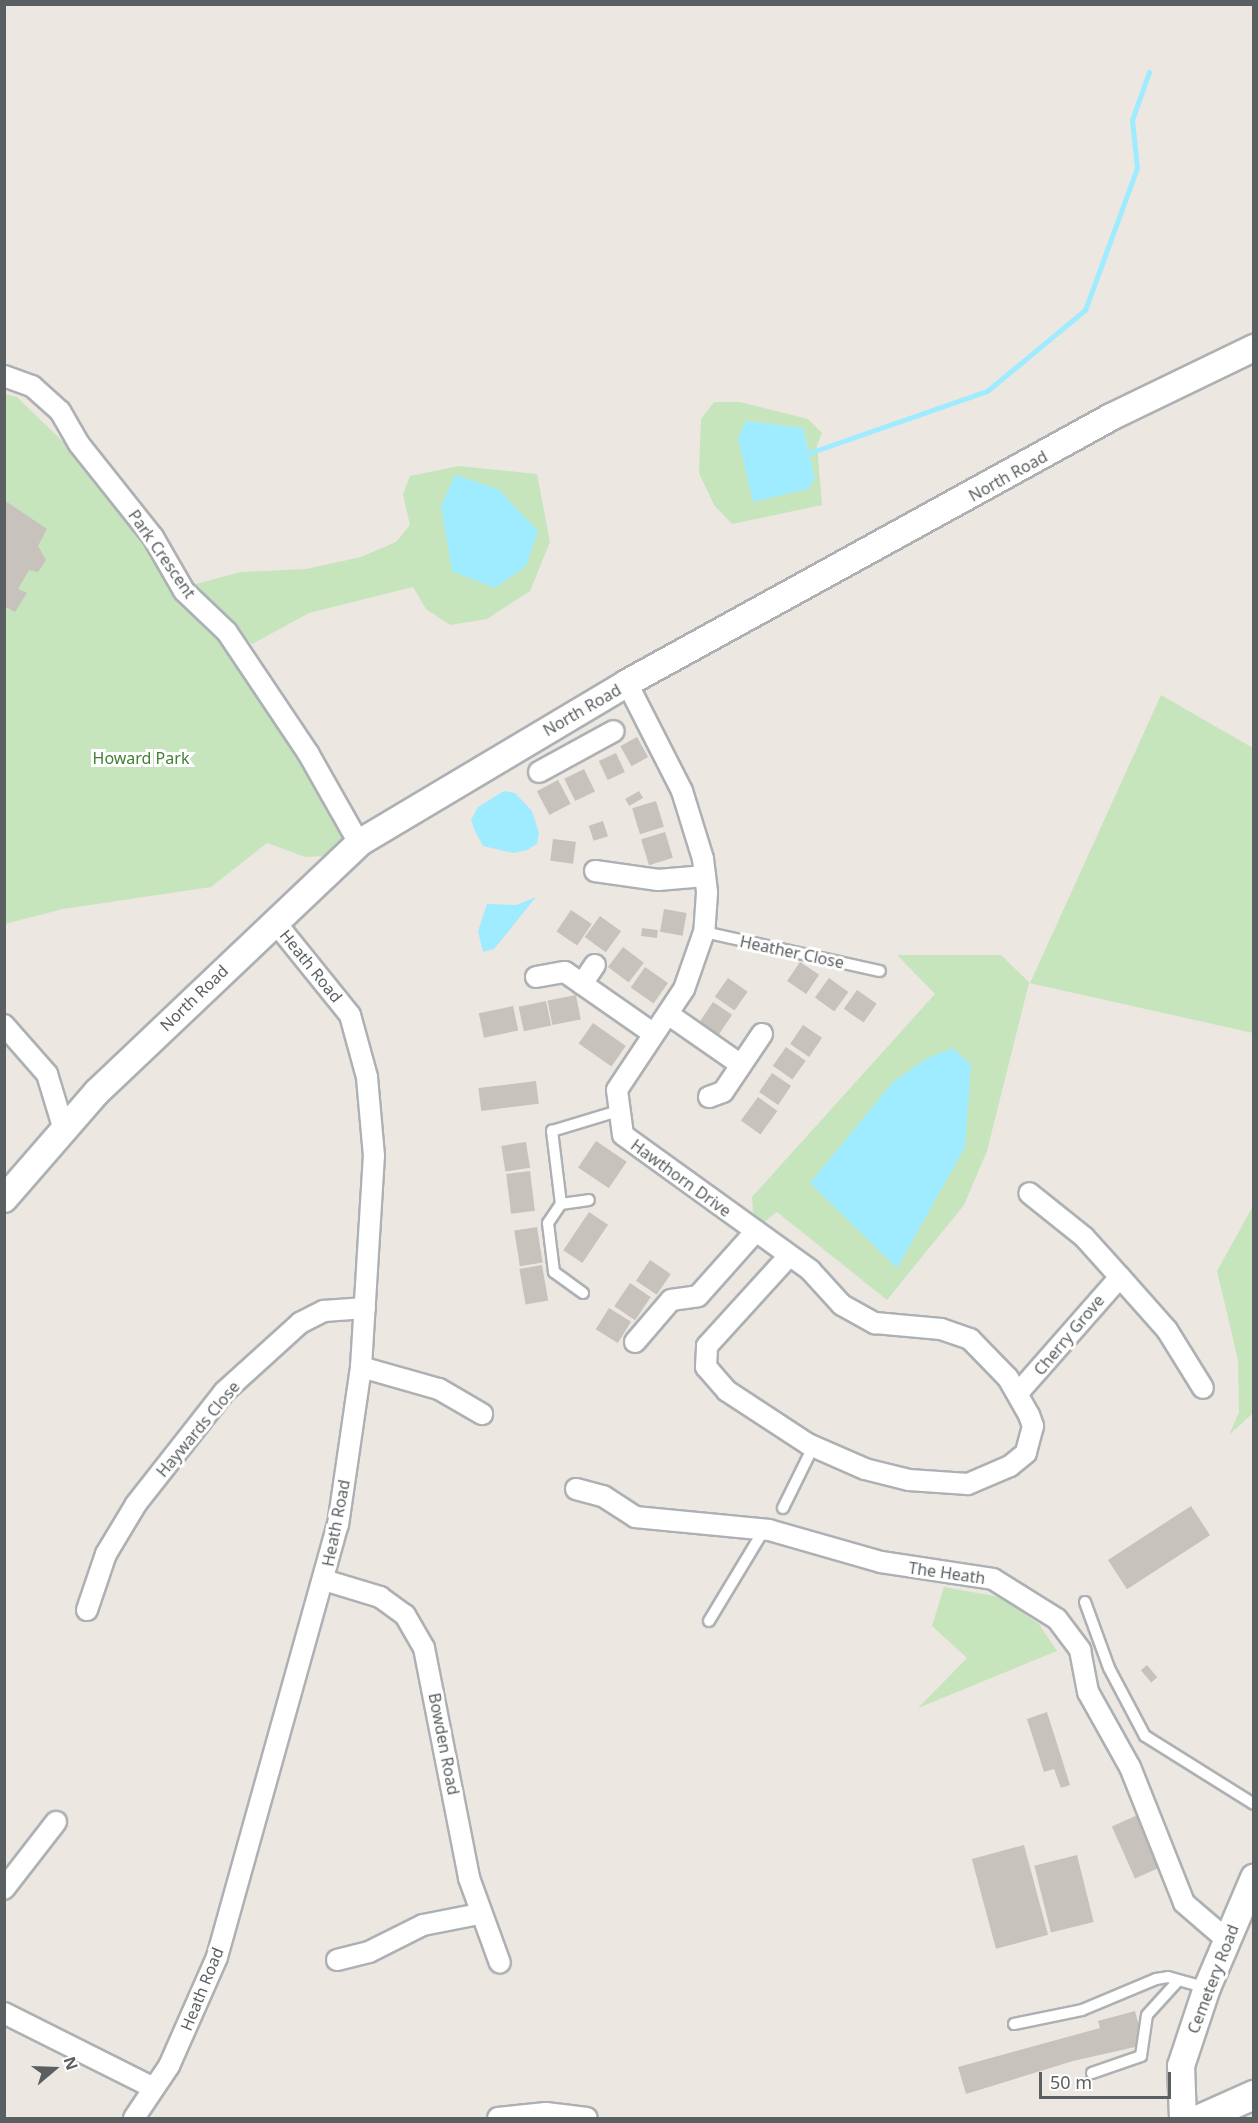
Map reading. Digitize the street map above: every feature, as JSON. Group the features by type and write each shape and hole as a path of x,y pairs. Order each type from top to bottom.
{"main road":[{"path":"1202,2118 1254,2096"}],"street":[{"name":"North Road","path":"4,1199 97,1092 359,843 627,683 1111,417 1254,348"},
{"name":"Park Crescent","path":"4,376 32,386 60,411 79,444 153,537 184,591 227,632 313,762 359,843"},
{"name":"Hawthorn Drive","path":"627,683 682,791 705,876 704,932 684,989 617,1090 623,1135 756,1231 788,1257 810,1270 842,1305 874,1323 941,1329 970,1339 992,1359 1018,1393 1033,1426 1026,1452 1010,1466 968,1485 909,1480 865,1469 813,1446 728,1391 706,1367 707,1346 788,1257"},
{"path":"552,727 567,756"},
{"path":"539,772 614,731"},
{"path":"595,871 658,880 705,876"},
{"name":"Heath Road","path":"134,2118 152,2087 169,2066 217,1957 338,1525 361,1367 374,1156 367,1077 350,1015 275,922"},
{"path":"582,984 595,965"},
{"path":"536,977 565,972 654,1034"},
{"path":"668,1014 741,1065"},
{"path":"4,1025 47,1074 64,1130"},
{"path":"709,1097 723,1092 762,1034"},
{"path":"1029,1193 1084,1237 1120,1277 1167,1330 1203,1388"},
{"path":"635,1342 670,1300 698,1296 756,1231"},
{"name":"Cherry Grove","path":"1018,1393 1120,1277"},
{"name":"Haywards Close","path":"87,1610 106,1554 136,1504 224,1392 300,1323 324,1311 365,1308"},
{"path":"361,1367 438,1389 482,1414"},
{"name":"The Heath","path":"576,1489 603,1496 635,1517 764,1530 881,1562 993,1579 1057,1618 1080,1650 1088,1692 1130,1767 1184,1904 1227,1941"},
{"name":"Bowden Road","path":"324,1580 380,1597 405,1615 424,1648 478,1914 500,1963"},
{"path":"4,1889 57,1822"},
{"name":"Cemetery Road","path":"1183,2118 1181,2066 1207,1988 1254,1878"},
{"path":"337,1960 369,1952 423,1925 478,1914"},
{"path":"4,2013 152,2087"},
{"path":"498,2118 546,2113 587,2118"}],"lane":[{"name":"Heather Close","path":"704,932 880,971"},
{"path":"583,1293 554,1272 548,1223 561,1204 552,1131 618,1111"},
{"path":"561,1204 589,1200"},
{"path":"783,1508 813,1446"},
{"path":"709,1621 764,1530"},
{"path":"1085,1602 1109,1668 1145,1736 1254,1804"},
{"path":"1014,2024 1082,2010 1156,1979 1207,1988"},
{"path":"1092,2073 1141,2056 1147,2015 1177,1982"}],"green space":[{"name":"Howard Park","path":"5,394 17,397 82,460 161,567 253,680 325,792 349,855 305,857 267,843 211,887 63,909 5,924"},
{"path":"714,402 740,402 808,419 822,433 817,445 822,505 732,524 714,505 699,473 701,419","holes":["746,421 803,428 815,479"]},
{"path":"459,466 537,474 550,542 530,591 487,619 450,625 426,609 413,587 309,613 252,644 192,585 241,572 306,569 361,557 396,542 410,525 403,494 410,476"},
{"path":"1161,695 1253,748 1253,1033 1029,983 987,1151 964,1205 887,1300 777,1212 760,1225 753,1212 752,1197 935,994 897,955 1001,955 1030,983"},
{"path":"1253,1206 1253,1413 1229,1435 1239,1412 1238,1360 1217,1271"},
{"path":"944,1587 1000,1597 1039,1624 1057,1651 918,1708 967,1658 932,1626"}],"water":[{"path":"746,421 803,428 815,479 808,489 753,502 738,438"},
{"path":"455,475 498,489 538,531 526,566 495,588 452,571 441,506"},
{"path":"504,791 515,793 532,811 539,833 537,844 527,850 513,853 483,846 474,829 471,820 478,807"},
{"path":"536,897 494,949 483,952 478,931 487,904 516,905"},
{"path":"953,1048 971,1065 965,1147 897,1268 810,1183 893,1082 926,1059"}],"building":[{"path":"4,500 47,529 38,546 46,560 38,572 29,570 18,589 27,593 15,612 4,606"},
{"path":"637,737 648,757 632,766 620,746"},
{"path":"616,753 625,772 608,780 599,761"},
{"path":"584,769 595,791 575,801 564,779"},
{"path":"558,780 571,804 549,815 537,791"},
{"path":"639,791 643,798 629,806 625,799"},
{"path":"656,801 664,827 640,834 632,808"},
{"path":"603,821 608,836 594,841 589,826"},
{"path":"665,832 673,858 649,865 641,839"},
{"path":"553,839 576,842 573,864 550,861"},
{"path":"664,909 687,913 683,936 660,932"},
{"path":"571,910 592,924 577,946 556,932"},
{"path":"600,916 621,931 606,952 585,937"},
{"path":"642,928 658,930 657,938 641,936"},
{"path":"623,947 644,963 629,983 608,967"},
{"path":"800,962 819,975 806,994 787,981"},
{"path":"645,967 668,983 654,1004 631,987"},
{"path":"728,978 748,992 734,1011 715,997"},
{"path":"829,978 848,992 834,1012 815,997"},
{"path":"857,990 877,1004 863,1023 844,1009"},
{"path":"576,995 581,1020 552,1025 548,1001"},
{"path":"546,1001 551,1025 524,1031 519,1007"},
{"path":"713,1002 732,1015 719,1035 700,1022"},
{"path":"513,1006 518,1030 484,1038 479,1013"},
{"path":"593,1023 626,1046 611,1066 579,1043"},
{"path":"803,1025 822,1038 809,1057 790,1044"},
{"path":"786,1047 806,1061 792,1080 773,1066"},
{"path":"772,1073 791,1086 778,1105 759,1092"},
{"path":"536,1081 539,1104 481,1111 478,1088"},
{"path":"758,1097 777,1111 760,1135 741,1120"},
{"path":"596,1141 627,1162 609,1188 578,1168"},
{"path":"526,1142 530,1168 505,1172 501,1146"},
{"path":"530,1171 535,1211 511,1214 506,1174"},
{"path":"589,1212 608,1225 582,1263 563,1250"},
{"path":"537,1227 543,1263 520,1266 514,1231"},
{"path":"650,1260 671,1274 657,1295 636,1281"},
{"path":"542,1265 548,1300 526,1304 519,1269"},
{"path":"630,1283 651,1297 635,1320 614,1306"},
{"path":"609,1308 631,1322 618,1343 596,1329"},
{"path":"1191,1506 1210,1535 1127,1589 1108,1560"},
{"path":"1147,1665 1157,1677 1151,1682 1141,1670"},
{"path":"1047,1712 1070,1785 1061,1788 1054,1769 1044,1772 1027,1719"},
{"path":"1142,1813 1165,1865 1135,1878 1112,1826"},
{"path":"1024,1845 1048,1935 996,1949 972,1859"},
{"path":"1077,1855 1094,1922 1051,1933 1034,1866"},
{"path":"1135,2011 1144,2045 1073,2061 966,2094 958,2067 1100,2028 1098,2021"}],"waterway":[{"path":"809,453 987,391 1085,310 1137,168 1132,120 1149,72"}]}
